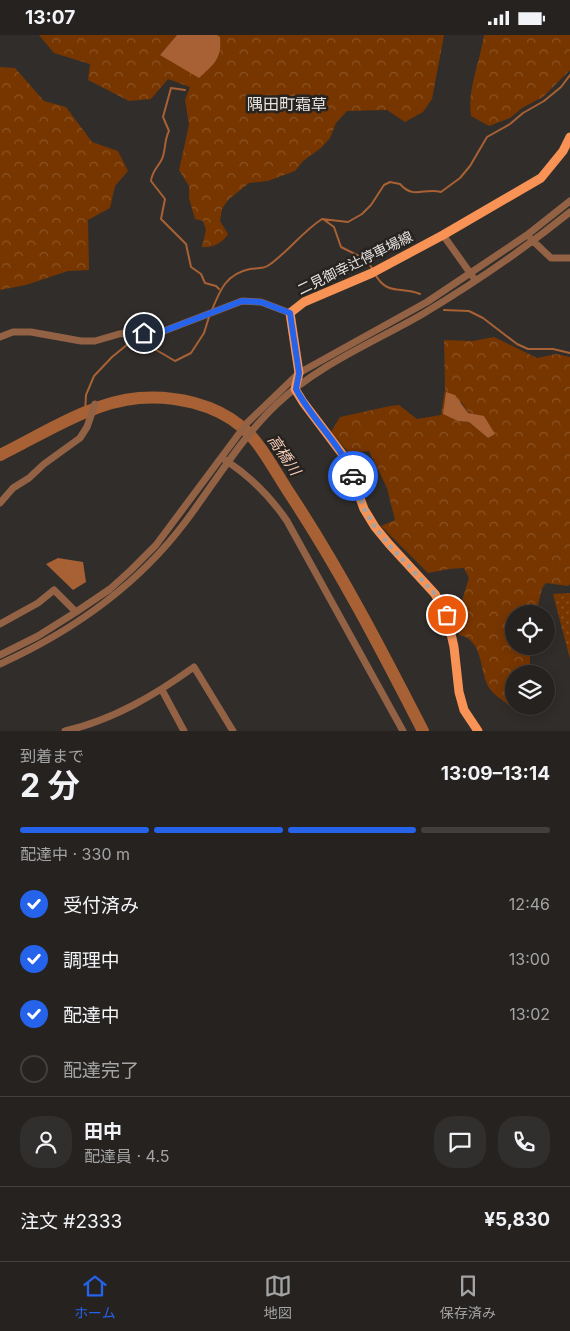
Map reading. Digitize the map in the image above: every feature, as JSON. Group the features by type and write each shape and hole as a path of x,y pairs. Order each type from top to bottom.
{"main road":[{"name":"二見御幸辻停車場線","path":"296,389 299,373 290,313 304,302 374,271 443,235 541,178 563,151 570,137"},
{"path":"296,389 308,410 346,459 364,509 375,527 389,545 435,594 447,615 454,647 459,693 464,709 478,731"}],"street":[{"path":"0,665 36,647 81,620 111,599 137,576 186,521 237,449 253,430 277,404 315,373 421,314 475,281 530,238 570,201"},
{"path":"0,655 38,636 76,613 117,583 156,545 247,423 299,373 427,302 570,212"},
{"path":"443,235 475,281"},
{"path":"530,238 551,258 570,258"},
{"path":"0,337 13,332 31,332 81,341 95,341 133,332 156,334 242,301 261,302 290,313"},
{"path":"0,503 13,488 30,478 44,464 80,437 87,427 95,404"},
{"path":"221,457 250,478 269,496 288,521 404,731"},
{"path":"0,624 38,603 54,591 76,613"},
{"path":"65,731 87,728 162,690 194,667 233,731"},
{"path":"162,690 184,731"}],"green space":[{"path":"39,35 177,35 160,55 220,37 217,35 444,35 432,99 423,112 405,122 387,110 347,111 336,123 330,138 321,148 303,161 295,171 268,181 249,183 228,200 222,209 220,221 228,234 213,246 202,247 206,230 203,221 195,219 189,198 189,186 179,170 189,125 185,100 190,87 168,79 151,99 129,101 88,80 90,64 54,53"},
{"path":"484,35 570,35 570,70 543,97 522,108 510,118 489,126 471,116 470,106 472,86"},
{"path":"0,67 15,68 44,101 66,107 92,142 118,151 128,171 115,186 110,208 88,220 89,270 68,271 26,285 0,290"},
{"path":"494,337 537,358 556,354 570,357 570,584 568,586 546,583 542,588 538,605 505,605 505,655 530,655 530,665 505,665 505,702 490,689 486,682 480,657 473,643 459,635 457,617 469,578 464,568 428,573 381,526 395,520 387,488 369,451 349,453 331,432 340,417 390,406 399,405 417,419 441,415 445,389 444,340 473,341","holes":["461,401 468,413 484,417 494,434 488,438 469,422 458,421"]},
{"path":"570,593 570,659 553,594"}],"shaded area":[{"path":"177,35 217,35 220,37 220,51 216,61 199,78 160,55"},
{"path":"446,392 455,395 468,413 484,416 495,434 488,438 469,422 458,421 443,414"},
{"path":"58,558 83,562 86,582 73,590 46,564"}],"waterway":[{"path":"212,310 221,290 235,275 242,271 269,265 322,219 348,222 362,214 371,205 384,185 390,182 400,184 405,189 415,192 441,192 460,178 470,166 487,137 544,101 561,87 570,75"},
{"path":"185,90 171,88 163,117 169,131 163,156 151,181 165,199 161,219 186,244 191,267 201,274 205,283 216,286 219,289"},
{"path":"323,219 334,227 341,247 367,260 373,270"},
{"path":"375,274 389,288 420,294"},
{"path":"444,310 469,311 483,318 517,344 528,349 553,349 570,353"},
{"path":"85,413 86,395 94,376 128,344 141,341 175,361 191,353 204,333 209,317"},
{"name":"高橋川","path":"0,455 85,412 121,401 139,398 152,397 180,400 207,407 231,419 249,433 261,449 325,549 423,731"}],"way so far":[{"path":"353,476 364,509 375,527 389,545 435,594 447,615"}],"district":[{"name":"隅田町霜草","path":"287,104"}],"route":[{"path":"144,333 156,334 242,301 261,302 290,313 299,373 296,389 314,418 346,459 353,476"}]}
